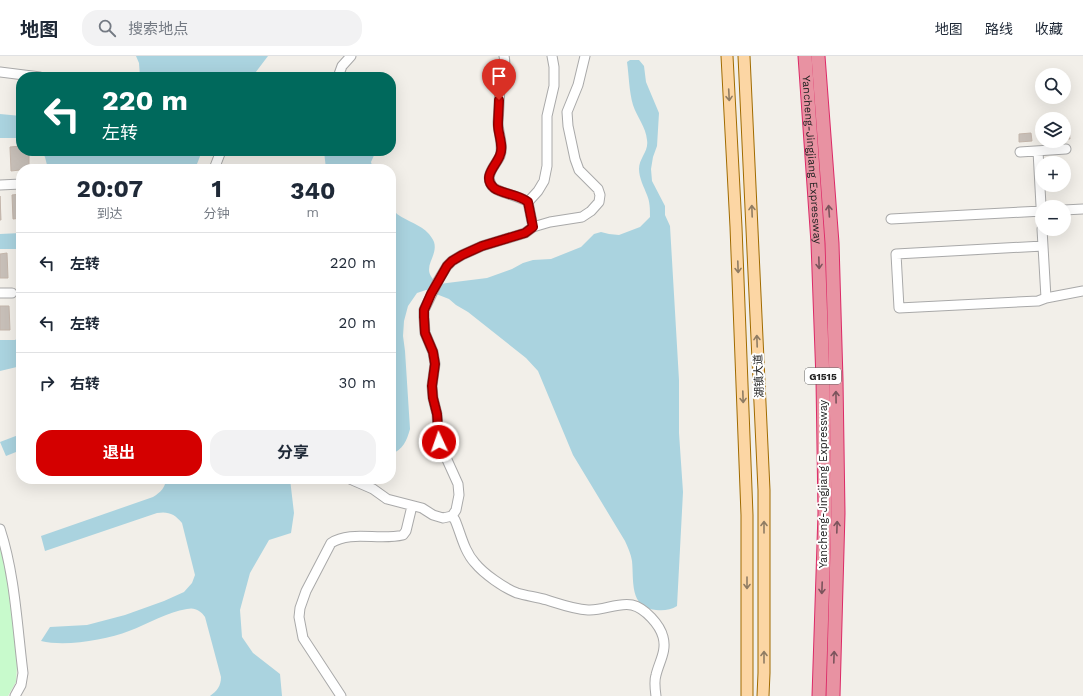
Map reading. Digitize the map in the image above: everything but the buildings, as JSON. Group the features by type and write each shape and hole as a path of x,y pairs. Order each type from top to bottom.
{"highway":[{"name":"Yancheng-Jingjiang Expressway","path":"805,56 818,243 823,380 825,513 819,696"},
{"name":"Yancheng-Jingjiang Expressway","path":"818,56 832,243 836,380 838,513 833,696"}],"main road":[{"name":"湖镇大道","path":"727,56 736,227 747,515 747,696"},
{"name":"湖镇大道","path":"744,56 764,490 763,696"}],"street":[{"path":"340,72 342,66 351,56"},
{"path":"504,56 504,71 500,88 498,124 501,155 490,174 490,182 493,187 498,190 524,198 528,202 533,227"},
{"path":"528,202 538,191 544,181 547,166 547,116 554,86 554,67 552,56"},
{"path":"362,484 373,489 387,499 422,508 433,515 443,518 452,516 456,510 459,495 458,484 439,442 437,414 432,386 435,364 433,352 425,333 424,310 438,281 447,266 452,261 462,255 507,238 525,233 533,227 550,222 582,217 591,211 599,202 600,195 598,189 579,170 575,159 568,126 568,112 578,85 585,56"},
{"path":"0,72 16,74"},
{"path":"1020,152 1066,149"},
{"path":"1038,151 1041,200"},
{"path":"0,185 16,184"},
{"path":"1071,210 1083,209"},
{"path":"892,219 1035,211"},
{"path":"1042,236 1046,298"},
{"path":"1043,246 896,254 899,308 1038,301 1083,291"},
{"path":"0,293 12,292"},
{"path":"341,696 303,638 299,617 300,608 306,591 331,543 338,538 347,536 378,538 403,535 406,531 412,506"},
{"path":"452,516 469,556 476,564 503,586 516,593 545,599 570,607 588,610 606,609 623,604 639,607 659,628 663,636 664,652 655,676 656,696"},
{"path":"0,529 7,551 22,673 21,685 15,696"}],"green space":[{"path":"0,536 4,551 13,615 17,666 16,682 8,696 0,696"}],"water":[{"path":"136,56 268,56 256,72 140,72 139,63"},
{"path":"630,60 639,60 644,66 646,82 659,113 657,146 651,169 652,181 665,206 665,215 670,226 679,380 679,433 683,492 677,606 664,610 647,608 637,599 633,584 632,558 625,541 573,455 538,371 526,358 468,312 449,299 426,290 417,293 408,306 404,321 403,336 410,429 404,444 396,452 396,213 418,225 433,239 435,248 429,268 433,279 439,284 487,278 512,269 523,263 533,260 551,259 581,247 594,234 601,232 619,235 640,227 650,217 649,200 639,172 639,165 647,148 647,140 645,131 633,105 627,62"},
{"path":"0,114 16,116 16,138 0,138"},
{"path":"44,156 200,156 197,164 47,164"},
{"path":"325,156 374,156 372,164 325,164"},
{"path":"16,233 16,249 0,249 0,234"},
{"path":"16,339 16,367 0,371 0,340"},
{"path":"16,436 16,452 6,456 0,442"},
{"path":"291,484 294,513 291,533 269,540 250,573 240,610 242,637 253,653 280,674 282,696 210,696 218,688 221,677 205,617 200,611 195,609 172,613 129,631 97,640 73,643 51,643 41,641 50,627 87,625 125,615 184,592 192,583 195,575 182,523 177,517 165,512 157,513 45,551 41,536 153,497 162,490 165,485"}],"route":[{"path":"439,442 437,414 432,386 435,364 433,352 425,333 424,310 431,294 447,266 452,261 482,246 525,233 533,227 528,202 524,198 498,190 493,187 490,182 490,174 493,166 501,155 498,124 499,100"}]}
